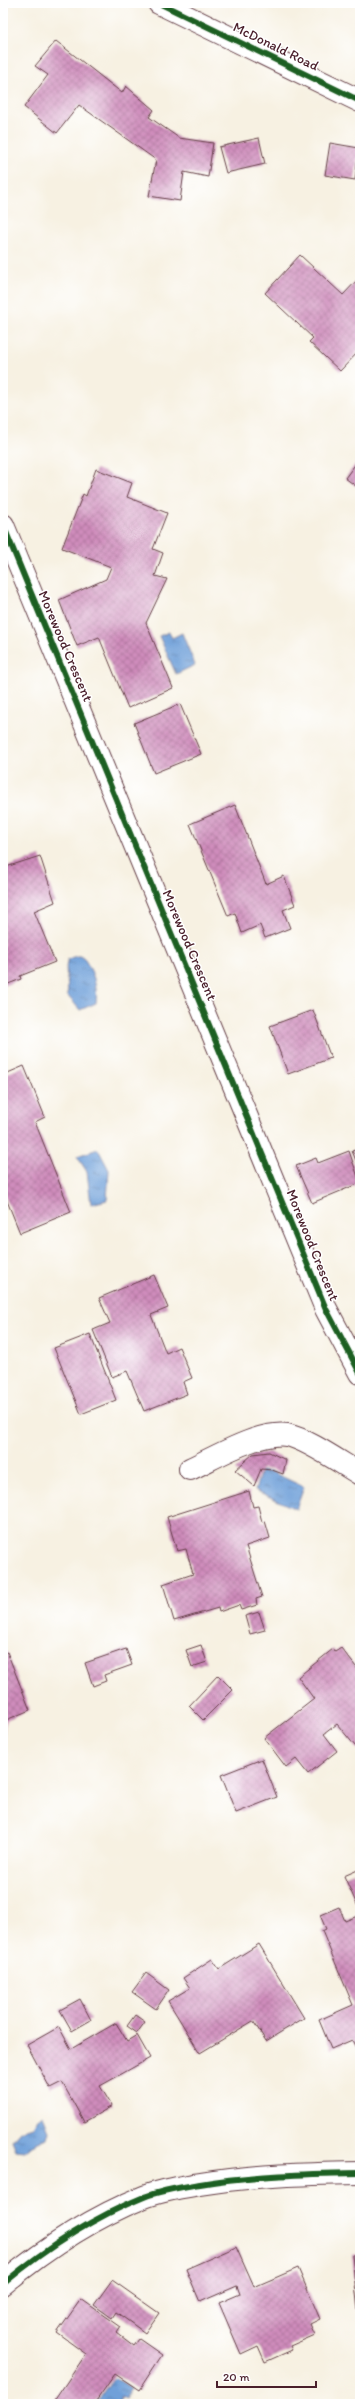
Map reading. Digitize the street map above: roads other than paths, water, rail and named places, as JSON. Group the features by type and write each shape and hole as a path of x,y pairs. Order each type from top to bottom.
{"street":[{"name":"McDonald Road","path":"159,3 360,102"},
{"name":"Morewood Crescent","path":"3,524 326,1309 360,1373"},
{"path":"190,1469 259,1438 275,1435 288,1435 300,1439 360,1474"},
{"path":"3,2284 54,2246 103,2217 145,2197 182,2187 234,2178 267,2175 360,2172"}],"water":[{"path":"169,632 172,638 182,633 195,665 176,674 159,636"},
{"path":"76,956 82,956 89,967 94,978 96,990 96,1003 80,1010 67,995 68,986 66,967 68,959"},
{"path":"98,1149 109,1170 107,1200 91,1204 87,1172 77,1156"},
{"path":"261,1471 272,1472 304,1487 296,1509 255,1490"},
{"path":"43,2114 49,2133 47,2138 32,2145 25,2151 16,2150 12,2140 20,2131 33,2127 39,2117"},
{"path":"114,2378 131,2389 125,2398 121,2396 116,2404 96,2404"}]}
